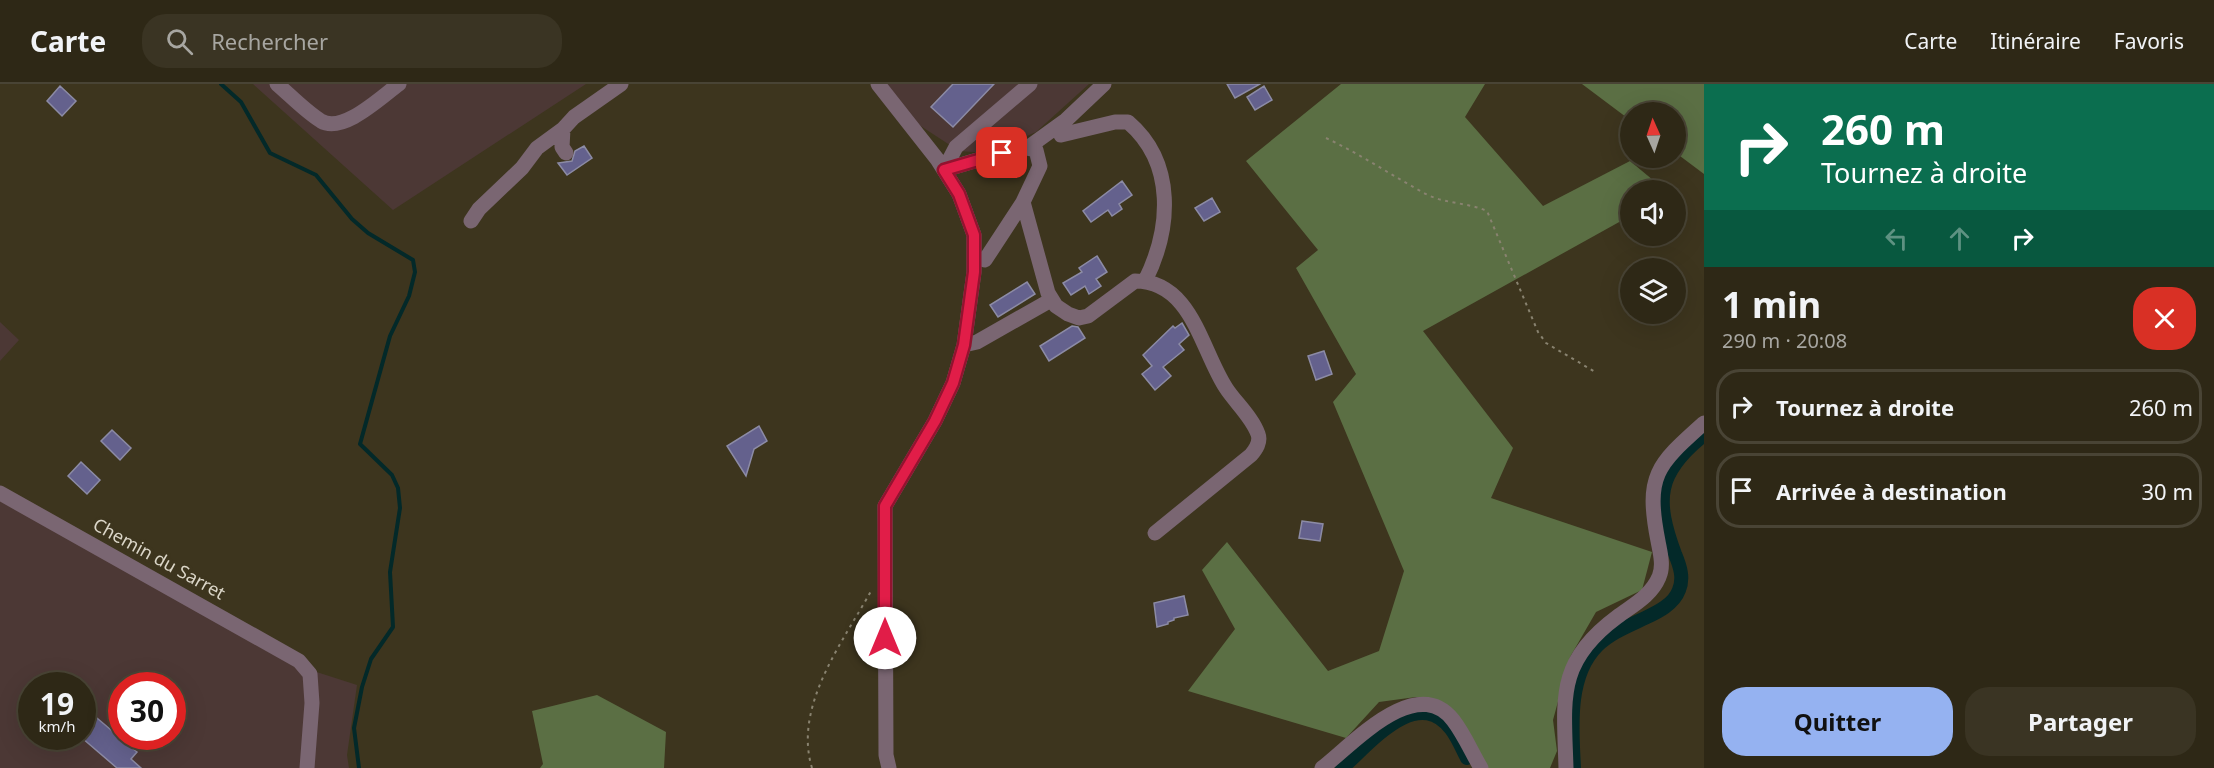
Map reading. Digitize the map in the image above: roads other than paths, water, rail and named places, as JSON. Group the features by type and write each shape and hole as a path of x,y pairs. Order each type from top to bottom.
{"street":[{"path":"277,84 322,122 334,124 349,121 399,84"},
{"path":"471,221 479,209 522,168 537,148 563,129 574,117 621,84"},
{"path":"878,84 944,170 959,194 974,235 974,272 964,345 953,383 935,421 885,506 886,755 889,768"},
{"path":"944,170 956,147 1030,84"},
{"path":"944,170 1030,146 1057,128 1102,85"},
{"path":"1057,128 1061,135 1065,135 1115,122 1128,122 1148,144 1165,192 1166,206 1161,244 1145,281"},
{"path":"563,129 562,147 566,153"},
{"path":"986,260 1023,202 1040,166 1036,150 1030,146"},
{"path":"1023,202 1051,300 1068,314 1079,318 1088,316 1128,284 1145,281 1166,289 1177,299 1206,345 1224,386 1257,432 1259,441 1251,455 1155,533"},
{"path":"964,345 977,342 1051,300"},
{"path":"1566,768 1564,704 1569,676 1576,658 1591,638 1652,591 1661,573 1661,556 1652,507 1654,484 1671,452 1704,423"},
{"name":"Chemin du Sarret","path":"0,493 299,661 310,674 312,703 308,768"},
{"path":"1322,768 1391,712 1425,705 1440,710 1452,719 1481,768"}],"waterway":[{"path":"221,84 241,102 270,153 316,175 352,219 368,233 413,260 415,272 409,296 390,336 360,444 392,475 398,488 400,508 390,572 393,627 371,659 362,687 354,728 359,768"},
{"path":"1574,768 1572,720 1576,688 1587,658 1608,637 1665,607 1679,590 1681,572 1664,518 1664,488 1668,475 1676,462 1704,435"},
{"path":"1342,768 1393,723 1408,716 1423,713 1437,717 1451,729 1467,758"}]}
